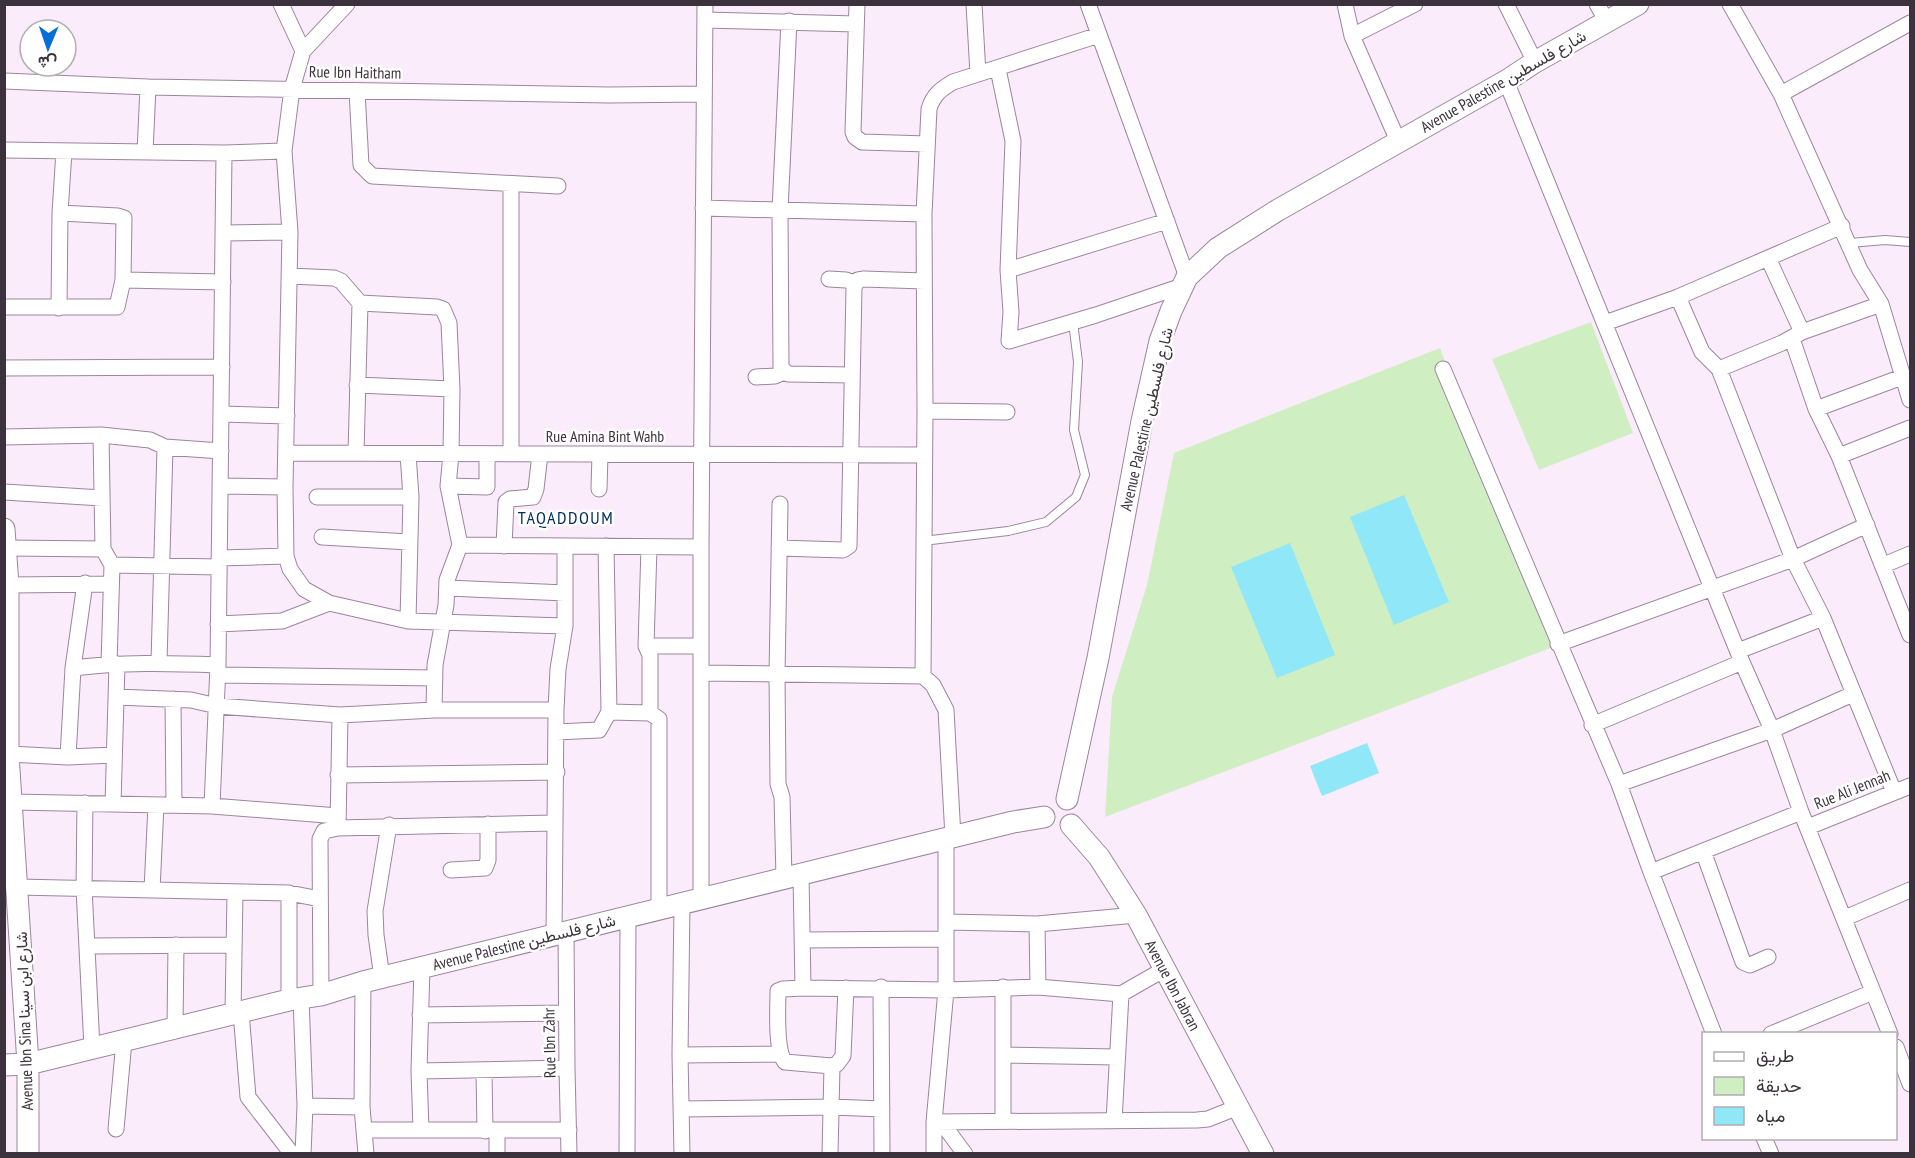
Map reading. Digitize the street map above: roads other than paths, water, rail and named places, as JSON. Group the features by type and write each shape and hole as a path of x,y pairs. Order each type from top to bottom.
{"street":[{"path":"281,4 303,51"},
{"path":"347,4 303,51 292,89 284,151 290,232 285,487 286,556 290,569 304,589 329,603 408,621 565,626"},
{"path":"682,1154 680,1055 691,901 701,673 705,4"},
{"path":"857,4 853,132 855,137 862,142 927,144"},
{"path":"974,4 978,74"},
{"path":"998,69 1013,141 1008,270 1011,312 1009,342 1073,322 1184,282 1167,221 1088,4"},
{"path":"1345,4 1352,36 1398,141"},
{"path":"1352,36 1415,4"},
{"path":"1506,4 1535,62"},
{"name":"Avenue Palestine شارع فلسطين","path":"1067,799 1098,658 1142,421 1160,341 1184,282 1218,248 1278,210 1506,81 1602,13 1638,4"},
{"path":"1730,4 1781,94 1865,280 1881,304 1911,400"},
{"path":"705,20 856,24"},
{"path":"789,21 780,210 781,368 788,374 852,375"},
{"path":"1781,94 1911,24"},
{"path":"923,676 924,214 929,109 933,98 942,88 953,82 998,69 1047,50 1100,35"},
{"name":"Rue Ibn Haitham","path":"4,81 148,87 357,91 609,95 704,94"},
{"path":"1506,81 1772,730 1801,812 1889,1032"},
{"path":"145,152 148,87"},
{"path":"357,91 361,165 372,176 558,186"},
{"path":"4,150 224,153 284,151"},
{"path":"59,308 60,213 64,151"},
{"path":"212,806 218,670 225,232 224,153"},
{"path":"511,184 511,453"},
{"path":"703,208 924,214"},
{"path":"4,307 117,307 123,280 124,218 60,213"},
{"path":"1008,270 1167,221"},
{"path":"1605,323 1678,297 1842,226"},
{"path":"225,232 290,232"},
{"path":"1768,258 1797,336 1816,409 1839,456 1911,635"},
{"path":"290,276 334,278 341,281 360,303 356,453"},
{"path":"829,279 855,283"},
{"path":"779,548 843,550 849,546 855,283 864,279 924,281"},
{"path":"123,280 223,282"},
{"path":"1678,297 1702,352 1719,369 1793,559 1823,618 1894,792"},
{"path":"360,303 437,307 443,309 449,323 452,389 448,486 460,545 447,580 448,588 435,665 434,710"},
{"path":"1719,369 1881,304"},
{"path":"4,368 222,367"},
{"path":"1443,369 1619,784 1650,872 1713,1032"},
{"path":"756,377 775,376 784,372"},
{"path":"1816,409 1902,377"},
{"path":"357,385 452,389"},
{"path":"925,411 1007,412"},
{"path":"221,414 287,416"},
{"path":"1839,456 1911,428"},
{"path":"4,437 101,435 150,440 165,447 220,451"},
{"path":"101,435 103,549 112,565 110,584 116,697 113,804"},
{"path":"159,662 165,447"},
{"name":"Rue Amina Bint Wahb","path":"286,453 923,455"},
{"path":"408,453 411,497 408,621"},
{"path":"448,486 487,487 487,454"},
{"path":"504,546 506,502 533,497 540,454"},
{"path":"599,489 600,454"},
{"path":"220,486 285,487"},
{"path":"4,492 102,498"},
{"path":"317,497 411,497"},
{"path":"780,504 778,784 782,797 802,940 803,988"},
{"path":"1558,644 1793,559 1867,525"},
{"path":"321,537 409,542"},
{"path":"5,538 103,549"},
{"name":"Avenue Ibn Sina شارع ابن سينا","path":"5,538 8,585 8,754 28,1064 28,1154"},
{"path":"460,545 700,547"},
{"name":"Rue Ibn Zahr","path":"565,546 565,626 558,669 554,823 566,1013 569,1154"},
{"path":"556,732 599,730 609,712 606,546"},
{"path":"649,547 646,646 650,656 650,712"},
{"path":"1884,565 1911,554"},
{"path":"112,565 162,565 286,556"},
{"path":"68,757 73,668 85,583"},
{"path":"8,585 110,584"},
{"path":"448,588 565,593"},
{"path":"218,624 282,621 329,603"},
{"path":"1593,725 1823,618"},
{"path":"646,646 701,646"},
{"path":"73,668 159,662 218,670 435,678"},
{"path":"701,673 923,676 933,685 946,710 949,838 945,939 946,990 934,1154"},
{"path":"1619,784 1772,730 1853,694"},
{"path":"116,697 201,701 217,706 340,715 434,710 556,710"},
{"path":"173,699 174,805"},
{"path":"609,712 650,712 659,719 659,909"},
{"path":"338,822 340,715"},
{"path":"8,754 68,757 114,755"},
{"path":"338,775 557,772"},
{"name":"Rue Ali Jennah","path":"1808,827 1911,786"},
{"path":"1054,799 1067,799 1076,814 1071,825 1061,830 1049,826 1044,818 1044,810 1048,803 1054,799"},
{"path":"12,802 212,806 338,822 389,825 554,823"},
{"path":"85,803 84,888 92,1048"},
{"path":"152,890 156,805"},
{"path":"1650,872 1801,812"},
{"name":"Avenue Palestine شارع فلسطين","path":"4,1065 28,1064 1013,822 1044,818"},
{"path":"304,998 320,899 320,839 324,831 338,822"},
{"path":"451,870 485,868 488,860 488,824"},
{"path":"366,1154 363,1107 376,935 375,911 389,825"},
{"name":"Avenue Ibn Jabran","path":"1071,825 1100,857 1136,915 1163,970 1263,1154"},
{"path":"1702,850 1743,962 1750,965 1768,957"},
{"path":"17,887 289,893 320,899"},
{"path":"1845,918 1911,891"},
{"path":"235,892 233,945 237,1013 248,1097 292,1154"},
{"path":"289,893 304,998 303,1154"},
{"path":"946,922 1037,924 1136,915"},
{"path":"627,1154 628,917"},
{"path":"1037,924 1038,987"},
{"path":"802,940 945,939"},
{"path":"175,1028 176,945"},
{"path":"88,946 233,945"},
{"path":"421,1130 419,1071 422,967"},
{"path":"846,988 843,1056 837,1064 832,1066 789,1063 783,1059 780,1054 778,991 783,988 881,987 946,990 1038,987 1121,994 1163,970"},
{"path":"881,987 882,1154"},
{"path":"1003,987 1003,1121"},
{"path":"1776,1032 1873,992"},
{"path":"1114,1120 1121,994"},
{"path":"420,1015 566,1013"},
{"path":"116,1129 124,1041"},
{"path":"1897,1049 1911,1084"},
{"path":"680,1055 780,1054"},
{"path":"1004,1055 1117,1058"},
{"path":"830,1154 832,1066"},
{"path":"419,1071 567,1068"},
{"path":"484,1071 491,1130 497,1154"},
{"path":"305,1106 363,1107"},
{"path":"681,1109 832,1107 882,1109"},
{"path":"938,1123 1208,1119 1239,1107"},
{"path":"938,1123 965,1154"},
{"path":"364,1130 569,1130"},
{"path":"1765,1140 1771,1154"}],"lane":[{"path":"1850,243 1885,240 1911,242"},
{"path":"923,541 1008,531 1046,522 1076,497 1084,475 1074,430 1078,362 1073,322"}],"water":[{"path":"1404,495 1449,602 1394,625 1350,517"},
{"path":"1290,543 1335,655 1277,678 1231,567"},
{"path":"1367,743 1379,773 1322,796 1310,766"}],"district":[{"name":"TAQADDOUM","path":"566,518"}]}
